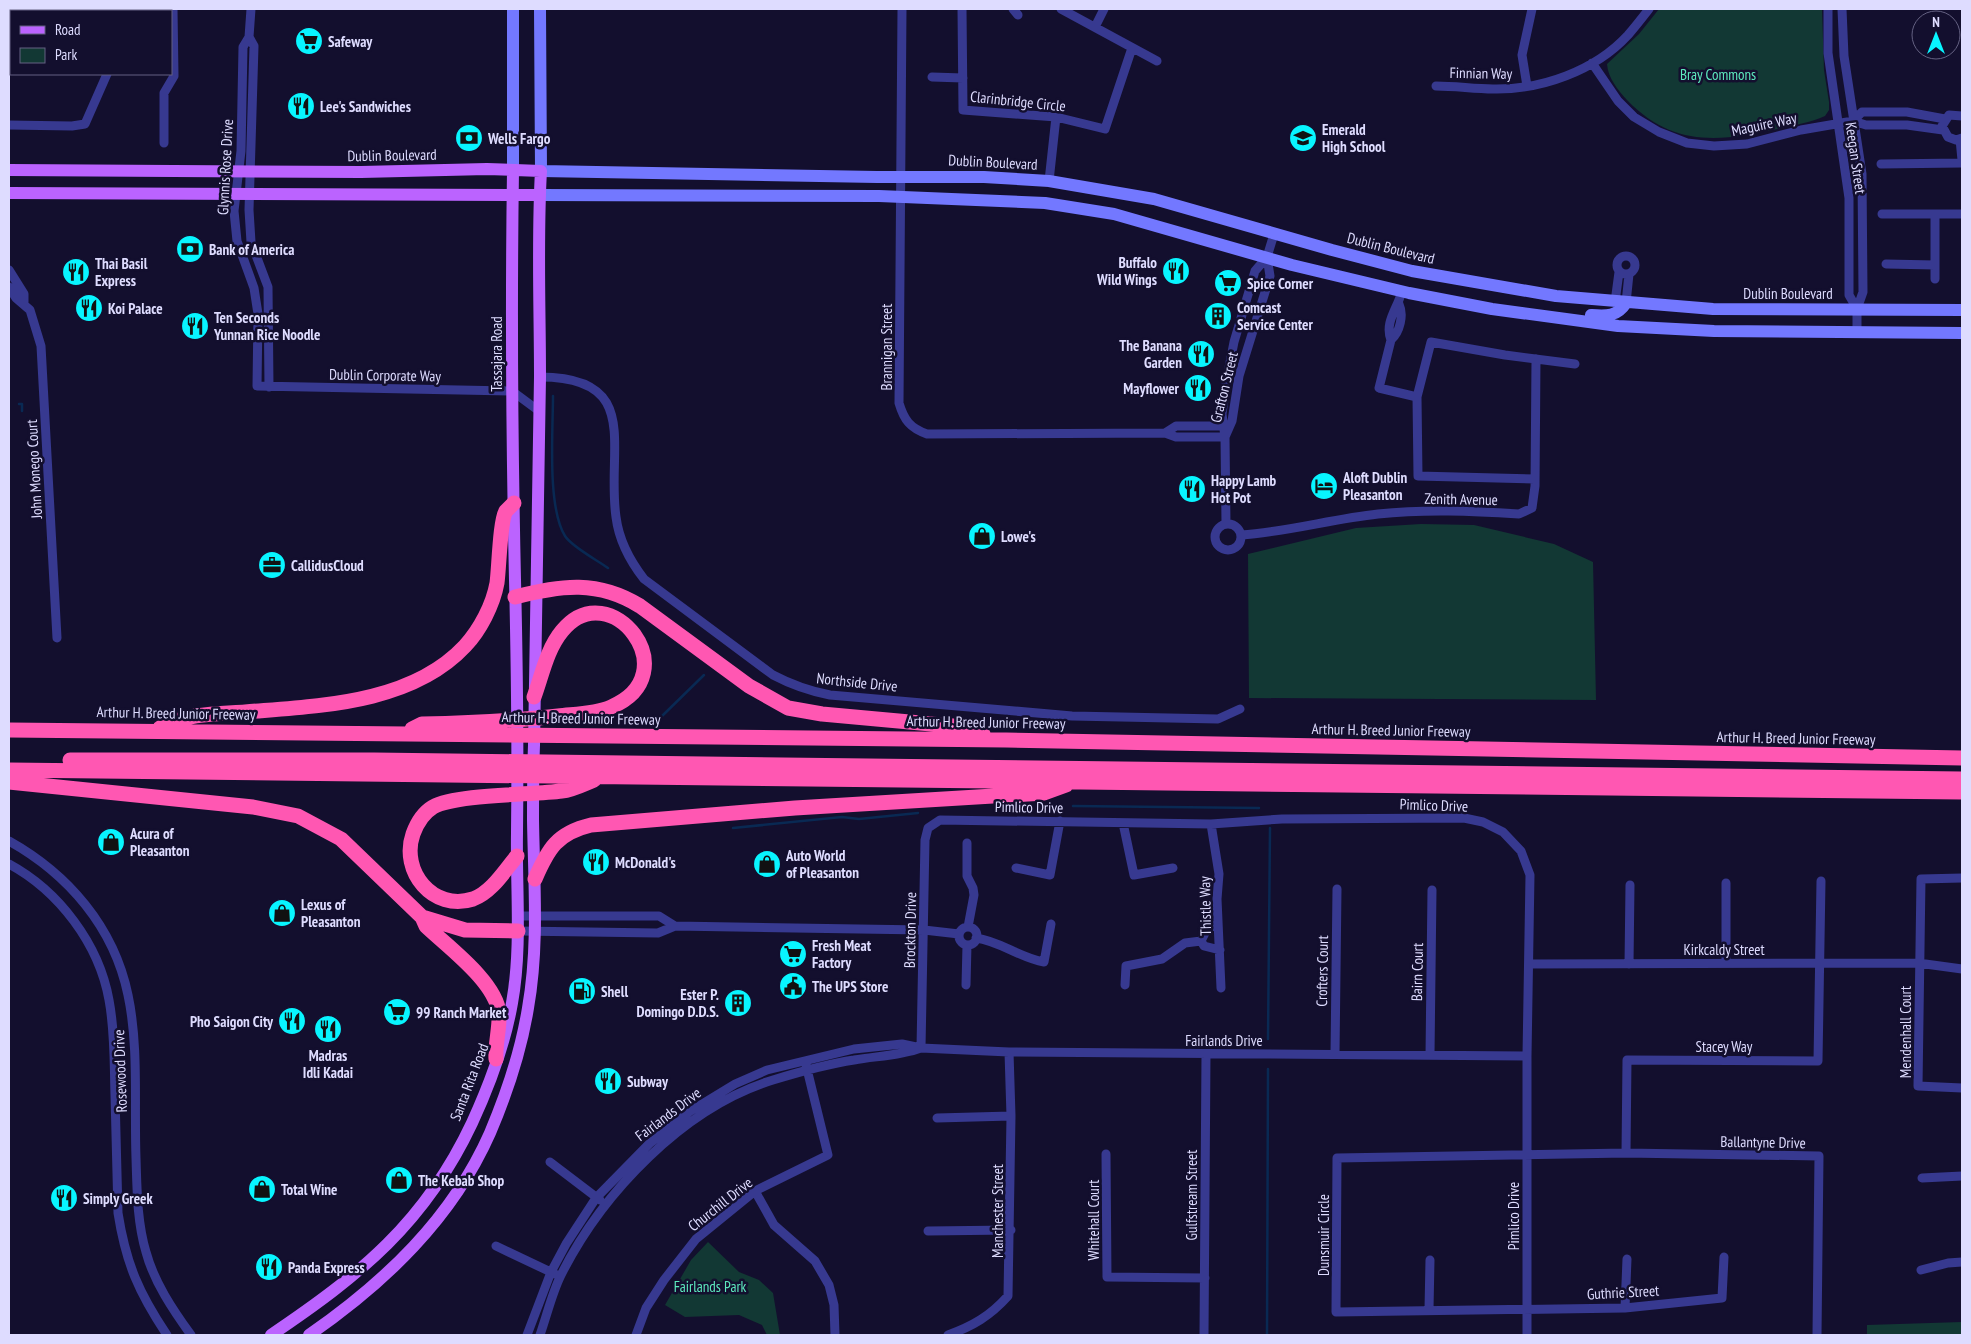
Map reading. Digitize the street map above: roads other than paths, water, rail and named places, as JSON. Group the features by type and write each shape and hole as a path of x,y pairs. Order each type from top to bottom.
{"highway":[{"path":"156,730 182,717 280,708 384,694 406,687 424,678 453,658 466,645 484,617 497,584 505,513 514,503"},
{"path":"516,597 554,587 591,587 623,596 749,686 788,708 822,714 953,726 1006,740"},
{"path":"399,734 422,724 512,721 588,713 610,708 628,697 640,681 644,670 644,655 637,635 617,619 602,614 588,614 575,620 563,629 555,640 534,697"},
{"name":"Arthur H. Breed Junior Freeway","path":"9,730 1006,740 1962,758"},
{"path":"9,760 394,760 1962,779"},
{"path":"9,770 1962,792"},
{"path":"517,856 482,894 460,901 448,900 426,890 417,879 411,866 410,841 422,816 434,806 453,801 564,791 603,778"},
{"path":"9,782 253,807 298,816 341,839 422,917 426,926 485,982 494,994 499,1014 495,1044 496,1059"},
{"path":"535,879 546,854 556,842 574,829 591,825 795,808 1044,793 1078,782"},
{"path":"422,917 465,930 518,931"}],"main road":[{"name":"Tassajara Road","path":"513,9 512,391 518,700"},
{"path":"309,1335 354,1303 384,1278 413,1249 437,1219 475,1163 503,1099 522,1037 528,1006 534,931 535,879 533,820 540,377 540,9"},
{"name":"Dublin Boulevard","path":"9,170 245,172 541,170 984,177 1049,181 1154,199 1412,271 1556,296 1621,303 1713,309 1962,310"},
{"path":"9,193 901,197 1012,200 1079,207 1148,222 1401,298 1618,326 1714,331 1962,333"},
{"path":"1521,313 1606,316 1618,313 1621,303"},
{"name":"Santa Rita Road","path":"271,1335 333,1293 369,1263 398,1235 446,1170 471,1124 496,1059 512,1003 518,931 518,700"}],"street":[{"path":"164,143 164,93 174,76 173,9"},
{"name":"Glynnis Rose Drive","path":"251,9 249,37 243,47 241,151 249,193 251,242 268,287 269,387"},
{"name":"Brannigan Street","path":"902,9 899,403 903,416 912,429 926,434 1165,433 1176,437 1225,437"},
{"name":"Clarinbridge Circle","path":"962,9 963,110 1056,116 1105,129 1132,48"},
{"path":"1061,9 1158,61"},
{"path":"1095,27 1104,9"},
{"path":"1527,86 1522,55 1532,9"},
{"name":"Finnian Way","path":"1436,86 1493,89 1548,83 1592,63 1627,37 1649,9"},
{"name":"Keegan Street","path":"1828,9 1828,53 1849,198 1849,295 1857,309"},
{"name":"Keegan Street","path":"1842,9 1844,56 1862,174 1863,292 1857,309 1857,333"},
{"name":"Maguire Way","path":"1592,63 1618,101 1634,117 1659,132 1687,143 1714,146 1747,144 1837,122 1854,121 1866,125 1907,125 1943,130 1948,138 1961,138"},
{"path":"9,124 72,126 86,124 107,75"},
{"name":"Clarinbridge Circle","path":"932,78 962,78"},
{"name":"Maguire Way","path":"1854,121 1862,112 1907,112 1945,119"},
{"path":"1943,130 1945,119 1953,114 1962,116"},
{"path":"1049,181 1056,116"},
{"path":"1881,164 1962,161 1961,138"},
{"name":"Glynnis Rose Drive","path":"245,172 236,193 234,211 237,241 254,288 258,314 257,386"},
{"path":"1882,214 1962,214"},
{"path":"1935,214 1935,279"},
{"name":"Grafton Street","path":"1226,524 1225,437 1239,376 1270,276 1267,258 1274,234"},
{"path":"1627,256 1635,264 1634,270 1629,274 1621,303 1619,272 1616,266 1617,261 1627,256"},
{"name":"Grafton Street","path":"1227,426 1222,414 1234,342 1255,271 1267,258"},
{"path":"1886,264 1935,265"},
{"name":"John Monego Court","path":"9,270 24,294 24,303"},
{"path":"1619,272 1629,274"},
{"name":"John Monego Court","path":"9,287 16,298 30,310 41,346 57,638"},
{"path":"1401,298 1394,309 1388,333 1391,340 1379,388 1417,397"},
{"path":"1536,359 1536,479 1418,476 1417,397 1431,342 1575,364"},
{"name":"Northside Drive","path":"540,377 564,377 579,380 599,393 608,404 613,419 614,500 619,534 634,566 644,579 772,675 790,684 808,691 830,694 1072,716 1218,718 1240,709"},
{"name":"Dublin Corporate Way","path":"257,386 512,391"},
{"path":"512,391 539,411"},
{"name":"Brannigan Street","path":"1165,433 1176,426 1227,426"},
{"name":"Zenith Avenue","path":"1241,534 1270,533 1378,514 1438,510 1520,514 1532,508 1535,498 1536,479"},
{"path":"1226,524 1236,527 1241,534 1237,547 1229,551 1220,549 1215,542 1215,534 1219,527 1226,524"},
{"name":"Pimlico Drive","path":"940,820 1211,824 1282,819 1464,818 1482,822 1503,832 1521,851 1530,875 1527,1056 1527,1335"},
{"name":"Brockton Drive","path":"921,1048 925,840 928,828 940,820"},
{"path":"1016,868 1050,875 1060,821"},
{"path":"1123,823 1134,875 1173,868"},
{"name":"Thistle Way","path":"1211,824 1219,874 1218,923 1221,988"},
{"name":"Rosewood Drive","path":"9,841 47,866 79,895 99,922 121,970 132,1022 136,1164 141,1231 146,1253 155,1276 191,1335"},
{"path":"967,843 967,876 974,895 968,927"},
{"name":"Rosewood Drive","path":"9,864 42,886 64,908 82,933 102,977 113,1024 118,1213 127,1259 137,1285 167,1335"},
{"path":"1918,963 1921,879 1962,878"},
{"path":"1821,881 1821,963"},
{"path":"1726,884 1726,963"},
{"path":"1630,885 1630,964"},
{"name":"Crofters Court","path":"1335,1054 1337,889"},
{"name":"Bairn Court","path":"1430,1055 1432,890"},
{"path":"517,916 659,916 675,926"},
{"path":"1218,923 1207,929 1202,941 1204,946 1220,950"},
{"path":"976,938 987,940 1020,956 1044,962 1051,924"},
{"path":"518,931 658,933 675,926 924,930 959,934"},
{"path":"968,927 976,932 976,938 973,943 967,945 960,942 959,934 968,927"},
{"path":"1125,985 1126,966 1162,959 1185,943 1202,941"},
{"path":"966,986 967,945"},
{"name":"Stacey Way","path":"1626,1153 1627,1060 1818,1061 1821,963"},
{"name":"Kirkcaldy Street","path":"1529,964 1918,963 1962,969"},
{"name":"Mendenhall Court","path":"1918,963 1918,1086 1962,1088"},
{"name":"Fairlands Drive","path":"528,1335 551,1272 566,1244 596,1198 648,1144 688,1112 735,1084 767,1070 854,1049 902,1044 921,1048 1009,1052 1527,1056"},
{"name":"Fairlands Drive","path":"540,1335 560,1276 604,1204 648,1157 691,1121 740,1093 770,1081 853,1060 904,1054 921,1048"},
{"name":"Manchester Street","path":"948,1335 964,1330 992,1314 1008,1296 1011,1116 1009,1052"},
{"name":"Gulfstream Street","path":"1204,1335 1206,1054"},
{"name":"Churchill Drive","path":"636,1335 646,1308 659,1287 696,1239 755,1191 828,1155 805,1060"},
{"path":"937,1118 1011,1116"},
{"name":"Ballantyne Drive","path":"1527,1156 1626,1153 1819,1156 1818,1335"},
{"name":"Whitehall Court","path":"1106,1154 1106,1277 1205,1278"},
{"name":"Dunsmuir Circle","path":"1526,1310 1430,1309 1336,1312 1337,1158 1527,1156"},
{"path":"550,1162 604,1204"},
{"path":"1922,1178 1962,1176"},
{"path":"755,1191 774,1225 815,1261 829,1285 834,1305 835,1335"},
{"path":"928,1231 1010,1230"},
{"path":"496,1246 560,1276"},
{"name":"Guthrie Street","path":"1526,1310 1625,1308 1722,1298 1724,1257"},
{"path":"1625,1308 1627,1259"},
{"path":"1430,1260 1430,1309"},
{"path":"1921,1270 1948,1262 1962,1262"}],"waterway":[{"path":"553,396 552,468 553,488 559,523 568,540 608,568"},
{"path":"19,404 22,404 22,411"},
{"path":"660,718 704,675"},
{"path":"1073,806 1259,808"},
{"path":"733,828 842,817 859,819 918,813"},
{"path":"1268,1039 1270,828"},
{"path":"1267,1335 1268,1069"}],"place":[{"name":"Safeway","path":"309,41"},
{"name":"Lee's Sandwiches","path":"301,106"},
{"name":"Wells Fargo","path":"469,138"},
{"name":"Emerald High School","path":"1303,138"},
{"name":"Bank of America","path":"190,249"},
{"name":"Buffalo Wild Wings","path":"1176,271"},
{"name":"Thai Basil Express","path":"76,272"},
{"name":"Spice Corner","path":"1228,283"},
{"name":"Koi Palace","path":"89,308"},
{"name":"Comcast Service Center","path":"1218,316"},
{"name":"Ten Seconds Yunnan Rice Noodle","path":"195,326"},
{"name":"The Banana Garden","path":"1201,354"},
{"name":"Mayflower","path":"1198,388"},
{"name":"Aloft Dublin Pleasanton","path":"1324,486"},
{"name":"Happy Lamb Hot Pot","path":"1192,489"},
{"name":"Lowe's","path":"982,536"},
{"name":"CallidusCloud","path":"272,565"},
{"name":"Acura of Pleasanton","path":"111,842"},
{"name":"McDonald's","path":"596,862"},
{"name":"Auto World of Pleasanton","path":"767,864"},
{"name":"Lexus of Pleasanton","path":"282,913"},
{"name":"Fresh Meat Factory","path":"793,954"},
{"name":"The UPS Store","path":"793,986"},
{"name":"Shell","path":"582,991"},
{"name":"Ester P. Domingo D.D.S.","path":"738,1003"},
{"name":"99 Ranch Market","path":"397,1012"},
{"name":"Pho Saigon City","path":"292,1021"},
{"name":"Madras Idli Kadai","path":"328,1029"},
{"name":"Subway","path":"608,1081"},
{"name":"The Kebab Shop","path":"399,1180"},
{"name":"Total Wine","path":"262,1189"},
{"name":"Simply Greek","path":"64,1198"},
{"name":"Panda Express","path":"269,1267"}],"park label":[{"name":"Bray Commons","path":"1718,74"},
{"name":"Fairlands Park","path":"710,1286"}]}
